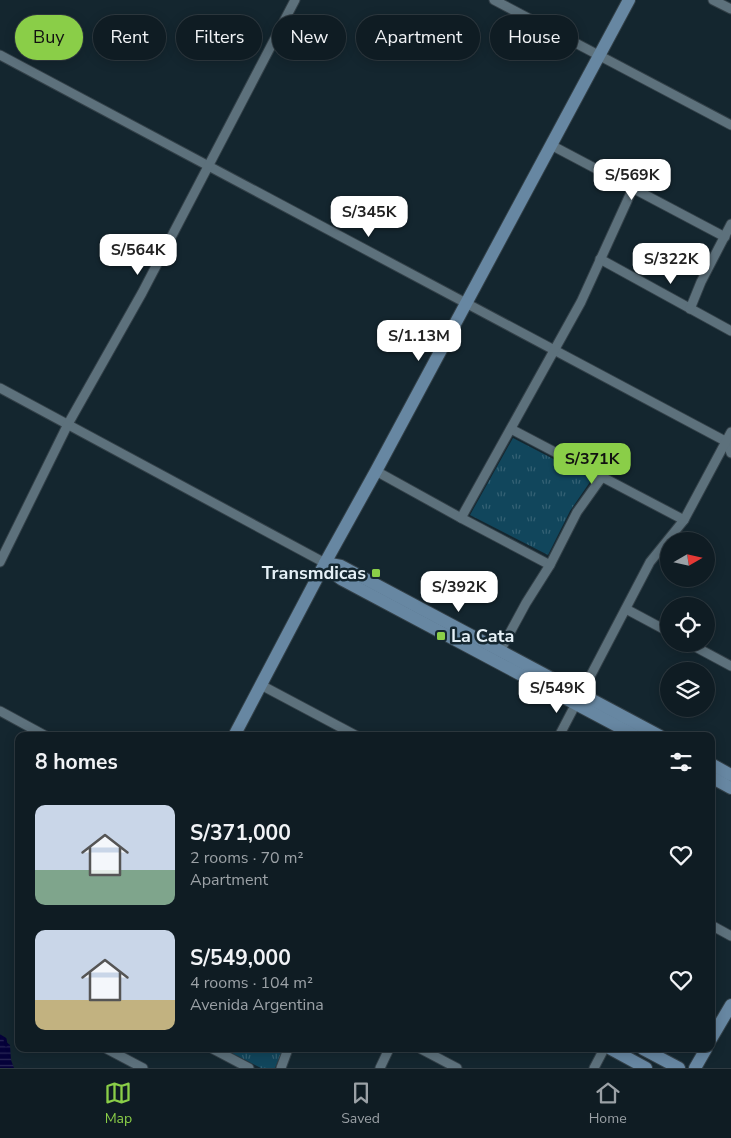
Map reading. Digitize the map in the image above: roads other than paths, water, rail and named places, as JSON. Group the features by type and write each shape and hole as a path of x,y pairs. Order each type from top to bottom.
{"street":[{"path":"0,562 68,424 142,293 295,0"},
{"path":"494,0 731,125"},
{"path":"236,732 325,563 629,0"},
{"path":"713,0 731,9"},
{"path":"0,55 727,442 731,453"},
{"path":"551,145 725,237"},
{"path":"461,518 581,302 633,188"},
{"path":"690,309 701,282 731,224"},
{"path":"600,259 731,331"},
{"path":"0,388 325,563 341,566 500,650 630,732"},
{"path":"511,429 684,520"},
{"path":"561,732 650,562 684,520 731,432"},
{"path":"376,471 550,565"},
{"path":"500,650 550,565 577,512 602,477"},
{"path":"325,563 340,579 494,662 651,732"},
{"path":"626,610 660,627"},
{"path":"705,652 731,666"},
{"path":"261,685 349,732"},
{"path":"0,711 39,732"},
{"path":"715,766 731,775"},
{"path":"715,779 731,788"},
{"path":"715,927 731,936"},
{"path":"715,1032 731,1004"},
{"path":"113,1052 143,1068"},
{"path":"220,1052 249,1068"},
{"path":"281,1068 287,1052"},
{"path":"380,1068 388,1052"},
{"path":"427,1052 457,1068"},
{"path":"594,1068 602,1052"},
{"path":"617,1052 646,1068"},
{"path":"649,1052 678,1068"},
{"path":"695,1068 704,1052"}],"waterway":[{"path":"0,1036 5,1039 6,1045"}],"place":[{"name":"Transmdicas","path":"376,573"},
{"name":"La Cata","path":"441,636"}]}
